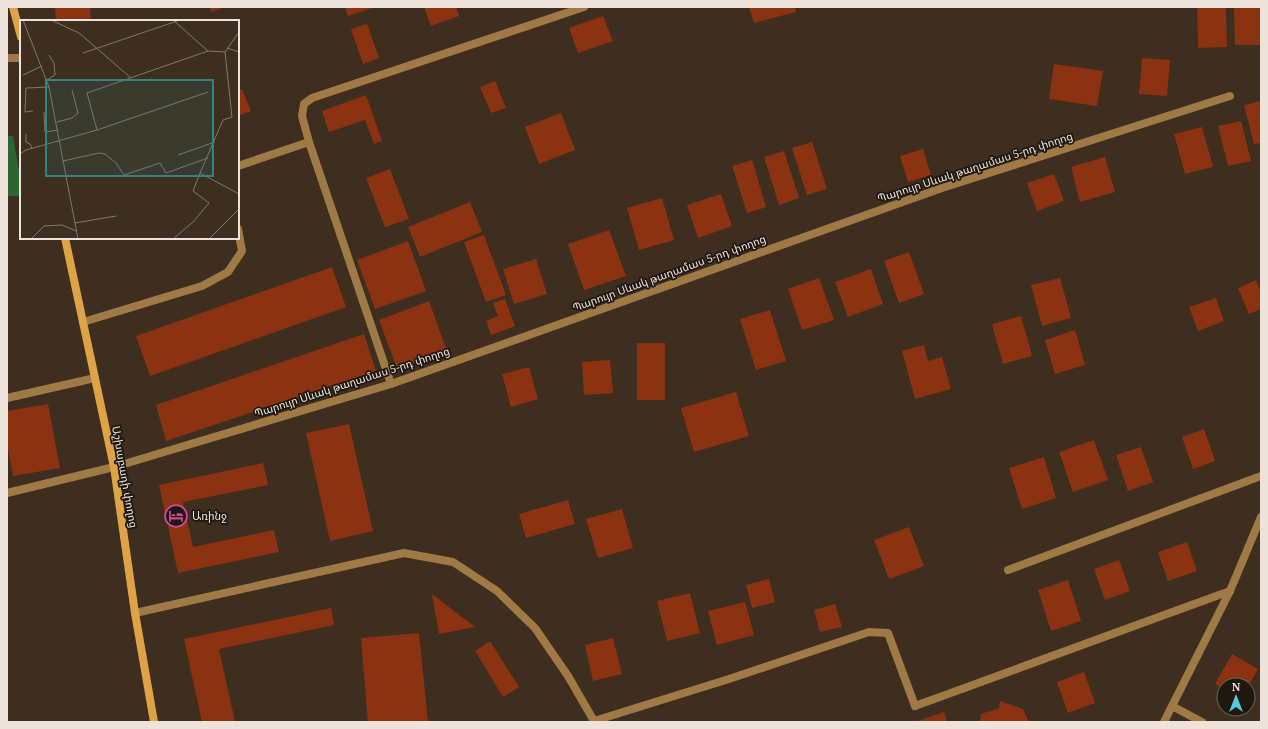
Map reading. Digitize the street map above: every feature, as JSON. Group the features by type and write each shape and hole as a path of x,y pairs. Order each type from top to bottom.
{"street":[{"path":"13,7 20,33"},
{"path":"391,384 309,142 302,116 304,104 312,98 584,7"},
{"path":"7,58 20,58"},
{"name":"Պարույր Սևակ թաղամաս 5-րդ փողոց","path":"7,493 114,467 391,384 942,188 1230,96"},
{"path":"239,166 309,142"},
{"path":"83,322 202,286 228,272 242,251 239,235"},
{"name":"Աշխաբադի փողոց","path":"65,239 114,467 135,613 154,722"},
{"path":"7,398 95,378"},
{"path":"1008,570 1261,476"},
{"path":"1164,722 1230,591 1261,517"},
{"path":"135,613 404,553 453,562 497,591 535,628 568,676 594,721 729,679 869,632 888,633 915,706 1230,591"},
{"path":"1172,706 1202,722"}],"green space":[{"path":"7,136 13,136 20,176 20,196 7,196"}],"building":[{"path":"55,7 90,7 91,20 56,20"},
{"path":"210,7 225,7 211,12"},
{"path":"345,7 375,7 348,16"},
{"path":"424,7 456,7 459,16 431,26"},
{"path":"749,7 795,7 796,12 754,23"},
{"path":"1197,7 1226,7 1227,47 1198,48"},
{"path":"1234,7 1261,7 1261,45 1235,45"},
{"path":"603,16 613,41 578,53 569,28"},
{"path":"367,24 379,58 363,64 351,29"},
{"path":"1142,58 1170,60 1167,96 1139,94"},
{"path":"1054,64 1103,71 1097,106 1049,99"},
{"path":"495,81 506,108 491,113 480,87"},
{"path":"242,89 251,111 239,116 239,90"},
{"path":"366,95 382,141 374,144 365,120 329,132 322,111"},
{"path":"1261,101 1261,143 1254,144 1244,105"},
{"path":"561,113 575,150 539,164 525,127"},
{"path":"1241,121 1251,161 1228,166 1218,126"},
{"path":"1202,127 1213,167 1185,174 1174,134"},
{"path":"812,142 827,189 807,195 792,148"},
{"path":"923,149 931,175 908,182 900,156"},
{"path":"784,151 799,198 779,205 764,157"},
{"path":"1105,157 1115,192 1080,202 1071,167"},
{"path":"752,160 766,207 747,213 732,166"},
{"path":"390,169 409,219 385,227 366,178"},
{"path":"1054,174 1064,201 1037,211 1027,183"},
{"path":"721,194 732,226 698,238 687,205"},
{"path":"662,198 674,240 639,250 627,208"},
{"path":"470,202 482,232 420,257 408,227"},
{"path":"609,230 626,276 584,290 568,244"},
{"path":"484,235 506,295 486,302 464,242"},
{"path":"408,241 426,291 375,309 357,260"},
{"path":"909,252 924,294 899,303 884,261"},
{"path":"536,259 547,294 514,304 503,269"},
{"path":"332,267 346,307 150,376 136,336"},
{"path":"871,269 883,304 848,317 835,282"},
{"path":"819,278 834,320 802,330 788,289"},
{"path":"1060,278 1071,318 1042,326 1031,285"},
{"path":"1256,280 1261,293 1261,309 1249,314 1238,288"},
{"path":"1216,298 1224,321 1198,331 1189,307"},
{"path":"505,299 515,326 491,335 486,321 498,316 493,303"},
{"path":"429,301 447,351 397,369 379,320"},
{"path":"770,310 786,361 756,370 740,319"},
{"path":"1021,316 1032,356 1003,364 992,324"},
{"path":"1075,330 1085,365 1055,374 1045,340"},
{"path":"364,334 376,371 166,441 156,405"},
{"path":"637,343 665,343 665,400 637,400"},
{"path":"924,345 928,361 942,357 951,389 915,399 902,351"},
{"path":"610,360 613,393 584,395 582,362"},
{"path":"529,367 538,399 511,407 502,374"},
{"path":"736,392 749,436 694,452 681,408"},
{"path":"48,404 60,468 13,476 7,443 7,411"},
{"path":"349,424 373,531 330,541 306,433"},
{"path":"1204,429 1215,461 1193,469 1182,437"},
{"path":"1094,440 1108,480 1073,492 1059,452"},
{"path":"1141,447 1153,482 1128,491 1116,455"},
{"path":"1044,457 1056,498 1022,509 1009,468"},
{"name":"Առինջ","path":"263,463 268,485 183,502 193,547 274,530 279,552 178,573 159,485"},
{"path":"568,500 575,524 526,538 519,514"},
{"path":"622,509 633,548 598,558 586,519"},
{"path":"909,527 924,566 889,579 874,540"},
{"path":"1187,542 1197,571 1168,581 1158,552"},
{"path":"1119,560 1130,591 1105,600 1094,569"},
{"path":"769,579 775,602 752,608 746,585"},
{"path":"1068,580 1081,621 1051,631 1038,590"},
{"path":"690,593 700,633 667,641 657,601"},
{"path":"432,594 475,627 439,634"},
{"path":"745,602 754,635 717,645 708,611"},
{"path":"835,604 842,627 820,632 814,610"},
{"path":"331,608 334,625 219,649 235,722 202,722 184,639"},
{"path":"419,633 428,722 368,722 361,638"},
{"path":"613,638 622,674 593,681 585,645"},
{"path":"490,641 519,687 503,697 475,651"},
{"path":"1232,654 1258,669 1254,677 1219,677"},
{"path":"1084,672 1095,703 1068,713 1057,682"},
{"path":"1000,701 1023,709 1029,722 980,722 981,714 999,708"},
{"path":"944,712 947,722 915,722"}],"place":[{"name":"Առինջ","path":"176,516"}]}
